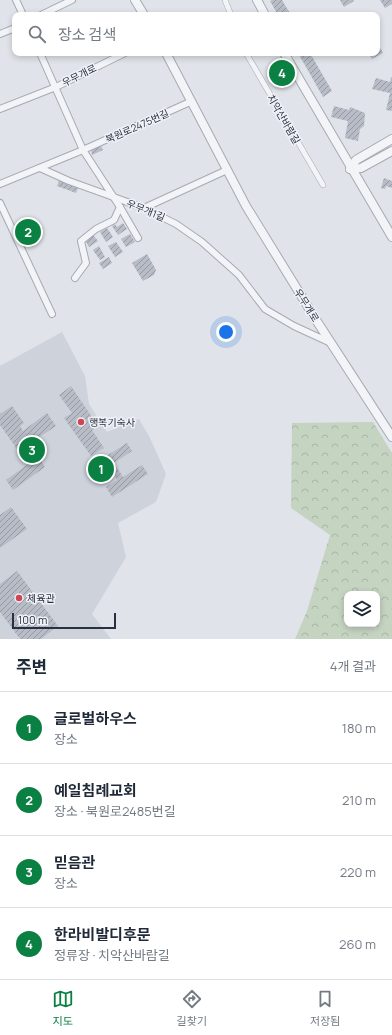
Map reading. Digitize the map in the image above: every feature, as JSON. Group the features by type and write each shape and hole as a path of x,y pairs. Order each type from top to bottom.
{"street":[{"path":"16,0 22,12"},
{"path":"47,12 72,0"},
{"path":"135,0 142,12"},
{"path":"225,0 230,12"},
{"path":"257,0 263,12"},
{"path":"0,34 12,29"},
{"path":"41,56 83,150 138,238"},
{"name":"우무개로","path":"56,86 119,56"},
{"name":"우무개로","path":"167,56 190,102 246,206 331,343 392,437"},
{"name":"치악산바람길","path":"248,56 323,185"},
{"path":"286,56 350,169 392,237"},
{"path":"0,109 56,86"},
{"name":"북원로2475번길","path":"0,184 83,150 190,102"},
{"path":"350,169 356,160 392,139"},
{"path":"350,169 360,168 392,150"},
{"name":"우무개1길","path":"40,168 114,198 144,208 176,224 202,242 238,275 265,309 294,326 331,343"},
{"path":"144,208 227,170"},
{"path":"0,203 52,314"},
{"path":"75,278 86,263 81,241 96,229 114,220 120,207"}],"shaded area":[{"path":"62,332 85,376 89,404 107,432 139,419 150,438 166,474 156,502 118,523 126,557 92,614 111,639 0,639 0,366"}],"green space":[{"path":"373,422 392,453 392,639 295,639 307,611 330,535 291,508 292,423"}],"building":[{"path":"282,0 289,12 276,12 270,1"},
{"path":"340,0 353,0 354,1 344,7"},
{"path":"380,0 392,0 392,4 385,8"},
{"path":"380,48 383,53 380,55"},
{"path":"300,56 312,56 332,91 323,97"},
{"path":"370,56 378,56 372,59"},
{"path":"391,77 392,111 386,110 390,93 372,89 376,78 390,82"},
{"path":"334,106 349,110 350,107 365,113 364,126 360,129 358,141 345,138 348,121 331,117"},
{"path":"100,144 103,150 92,155 91,149"},
{"path":"60,178 79,186 76,193 57,186"},
{"path":"384,178 392,181 392,188 386,186 385,189 381,188"},
{"path":"29,222 36,222 41,228 40,236 21,243 15,229"},
{"path":"123,223 127,229 118,235 112,226 115,224 117,227"},
{"path":"107,228 113,237 106,242 100,232"},
{"path":"130,234 135,242 126,247 121,239"},
{"path":"93,235 98,241 89,247 85,240"},
{"path":"116,242 123,252 115,257 108,246"},
{"path":"99,246 105,257 100,260 93,250"},
{"path":"147,254 156,270 154,275 143,281 132,263"},
{"path":"109,257 112,263 103,269 99,263"},
{"name":"행복기숙사","path":"71,386 98,426 92,430 104,448 91,456 64,418 72,413 59,395"},
{"path":"12,406 24,423 20,426 23,431 47,413 56,426 32,442 41,455 40,459 45,467 13,490 6,480 34,460 26,447 19,452 0,425 0,414"},
{"path":"127,443 132,451 114,463 123,477 142,465 148,474 112,497 106,487 117,480 109,467 98,474 92,465"},
{"path":"11,507 27,529 0,548 0,515"},
{"name":"체육관","path":"17,571 58,626 41,639 20,639 0,612 0,584"}],"place":[{"name":"한라비발디후문","path":"282,73"},
{"name":"예일침례교회","path":"28,232"},
{"name":"행복기숙사","path":"81,422"},
{"name":"믿음관","path":"32,450"},
{"name":"글로벌하우스","path":"101,469"},
{"name":"체육관","path":"19,598"}]}
